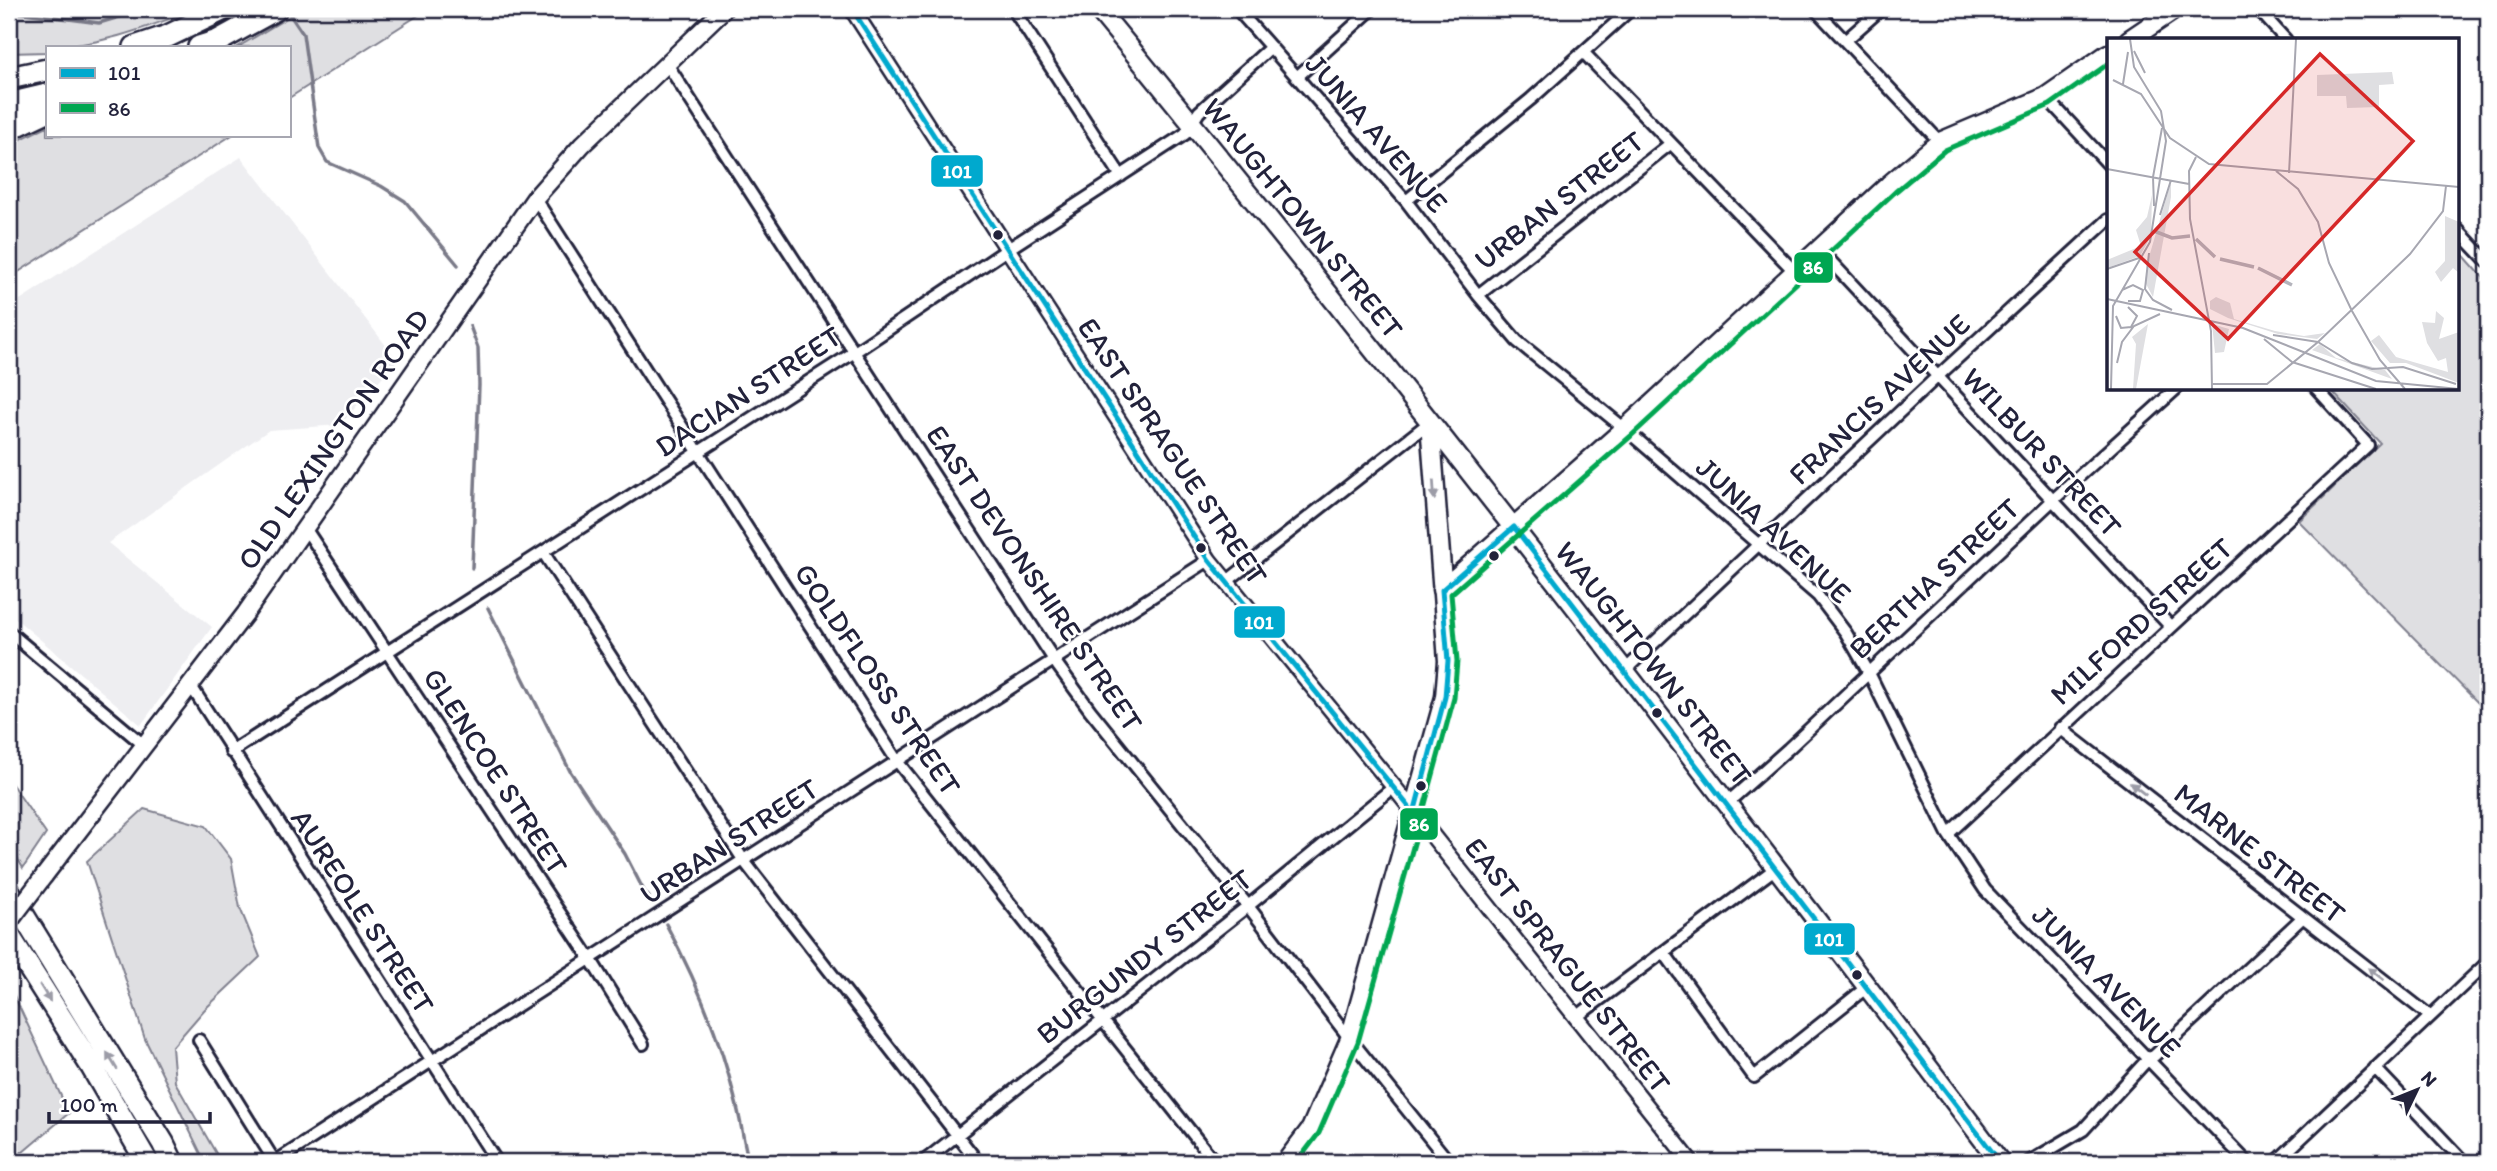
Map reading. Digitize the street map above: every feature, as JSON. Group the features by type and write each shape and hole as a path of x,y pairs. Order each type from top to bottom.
{"highway":[{"path":"138,46 168,36 224,9"},
{"path":"202,46 218,41 276,9"},
{"path":"9,64 46,63"},
{"path":"9,78 46,70"},
{"path":"9,104 46,95"},
{"path":"9,129 46,111"},
{"path":"9,892 163,1143 172,1162"},
{"path":"9,936 93,1067 147,1162"}],"main road":[{"name":"OLD LEXINGTON ROAD","path":"9,922 246,614 535,198 582,145 724,9"},
{"name":"WAUGHTOWN STREET","path":"1098,9 1514,527 2000,1162"},
{"path":"2132,38 2175,9"},
{"path":"1442,590 1625,429 1940,142 2046,96 2107,55"},
{"path":"1286,1162 1311,1129 1350,1039 1445,697 1448,662 1430,422"}],"street":[{"name":"EAST SPRAGUE STREET","path":"852,9 1209,560 1394,787 1691,1162"},
{"path":"1013,9 1121,176"},
{"name":"JUNIA AVENUE","path":"1237,9 1406,201 1517,341 1625,429 1818,596 1846,633 1869,673 1948,834 1985,891 2247,1162"},
{"path":"1297,77 1372,9"},
{"path":"1406,201 1584,53 1632,9"},
{"path":"1815,9 1940,142"},
{"path":"1845,41 1881,9"},
{"path":"2258,9 2284,38"},
{"name":"DACIAN STREET","path":"232,752 853,353 1185,134 1199,112 1270,47"},
{"path":"1584,53 1795,272"},
{"name":"EAST DEVONSHIRE STREET","path":"667,64 1053,659 1090,710 1449,1162"},
{"path":"2046,96 2107,162"},
{"name":"URBAN STREET","path":"1478,295 1670,144"},
{"name":"GOLDFLOSS STREET","path":"535,198 897,761 1215,1162"},
{"name":"FRANCIS AVENUE","path":"1623,672 1938,376 2107,222"},
{"path":"2458,230 2488,262"},
{"name":"WILBUR STREET","path":"1820,250 2170,626"},
{"name":"BERTHA STREET","path":"1726,804 2175,390"},
{"name":"MILFORD STREET","path":"1948,834 2368,445 2318,390"},
{"path":"1226,582 1430,422"},
{"name":"GLENCOE STREET","path":"305,528 591,960 643,1044"},
{"path":"543,552 744,861 978,1162"},
{"name":"URBAN STREET","path":"275,1162 1209,560"},
{"path":"9,632 145,746"},
{"name":"AUREOLE STREET","path":"191,686 497,1162"},
{"name":"MARNE STREET","path":"2060,728 2430,1016"},
{"name":"BURGUNDY STREET","path":"923,1162 1248,906 1394,787"},
{"path":"1575,1018 1665,954 1776,868"},
{"path":"2029,1162 2083,1130 2149,1058 2302,918"},
{"path":"1665,954 1754,1077 1867,987"},
{"path":"2276,1162 2488,962"},
{"path":"198,1040 275,1162"},
{"path":"2375,1068 2464,1162"}],"shaded area":[{"path":"9,9 196,9 104,40 46,46 46,52 9,53"},
{"path":"302,9 428,9 290,97 290,46 240,46"},
{"path":"46,126 46,136 230,136 9,278 9,145"},
{"path":"241,157 397,360 340,425 269,430 108,543 212,627 141,725 9,613 9,307"},
{"path":"2458,249 2488,283 2488,713 2299,521 2380,443 2331,390 2458,390"},
{"path":"9,780 46,834 23,868 9,844"},
{"path":"144,809 206,826 231,859 240,908 260,957 204,1010 172,1047 175,1082 221,1162 205,1162 145,1039 87,861"},
{"path":"9,985 69,1113 23,1152 9,1153"}],"waterway":[{"path":"9,11 99,23 146,9"},
{"path":"286,9 303,34 319,148 327,162 381,186 405,201 458,265"},
{"path":"470,326 478,348 479,385 472,568"},
{"path":"488,608 570,771 625,854 649,897"},
{"path":"666,924 714,1031 729,1076 749,1162"}],"transit line":[{"name":"101","path":"852,9 1209,560 1414,813"},
{"name":"86","path":"1297,1162 1319,1133 1358,1042 1454,698 1457,661 1451,594 1631,436 1895,192 1945,150 2050,105 2107,65"},
{"name":"101","path":"1414,813 1445,697 1448,661 1442,590 1514,527 2000,1162"}]}
